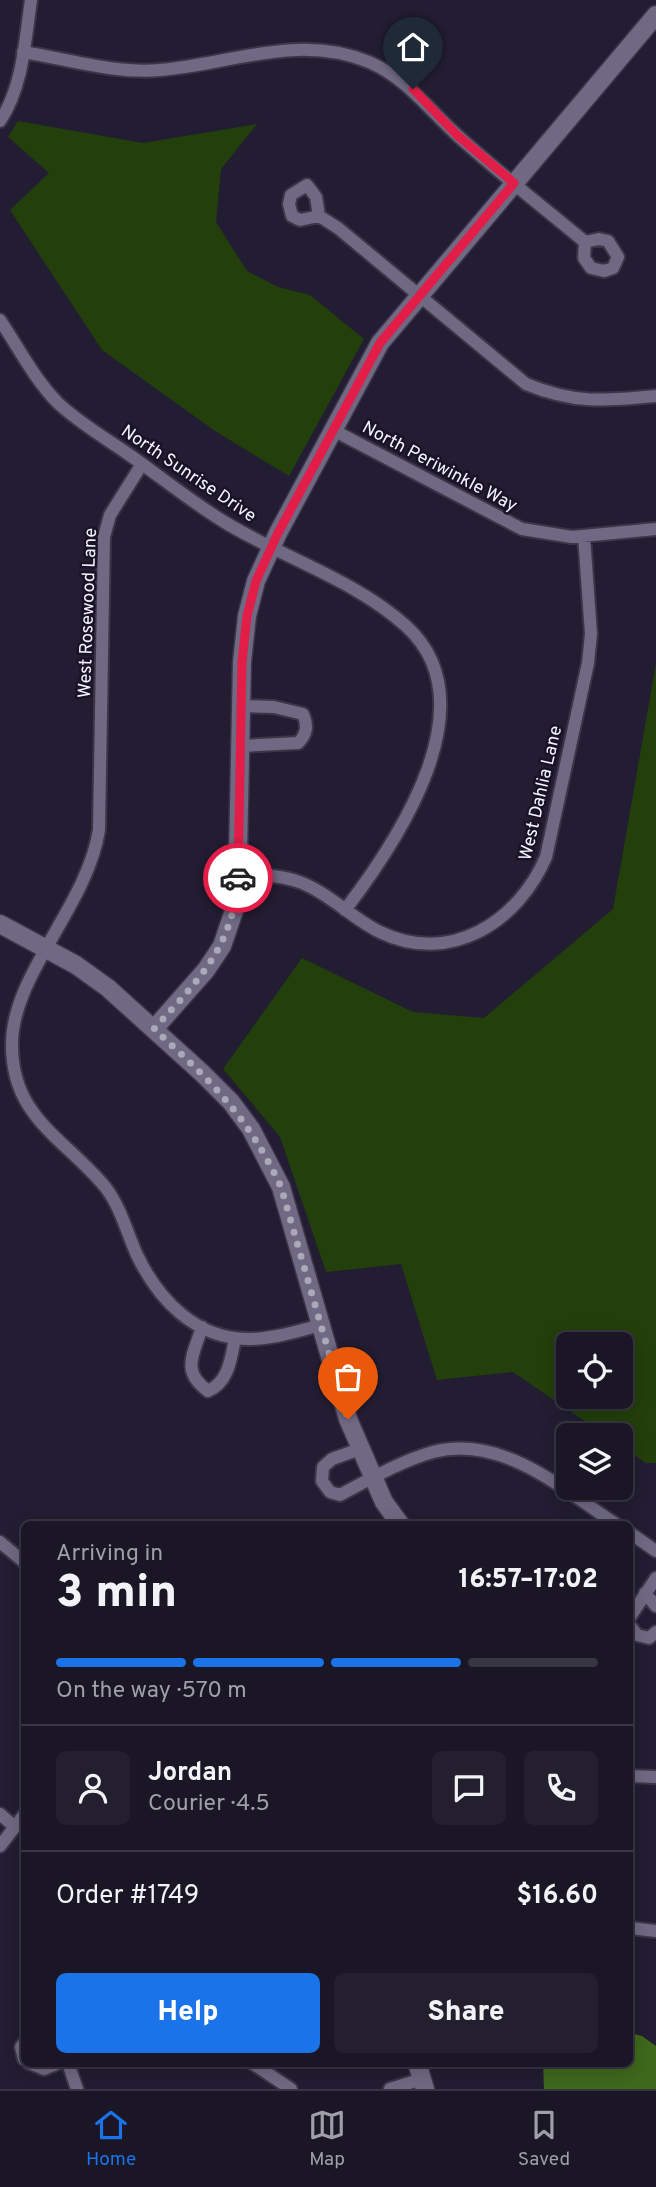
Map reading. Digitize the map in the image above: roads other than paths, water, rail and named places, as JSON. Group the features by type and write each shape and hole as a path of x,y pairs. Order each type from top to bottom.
{"street":[{"path":"0,121 8,109 17,84 31,0"},
{"path":"154,1029 206,970 222,946 237,902 247,616 256,581 271,547 380,343 656,15"},
{"path":"23,52 141,71 161,70 278,49 314,49 346,55 391,73 413,89 457,135 585,242"},
{"path":"319,216 338,228 526,384 555,396 582,401 656,396"},
{"name":"North Sunrise Drive","path":"0,320 57,402 226,523 366,597 408,627 432,665 439,697 439,723 424,783 380,865 345,910"},
{"name":"North Periwinkle Way","path":"333,430 522,529 551,535 584,536 656,529"},
{"name":"West Rosewood Lane","path":"14,1073 14,1020 23,994 82,886 95,852 104,537 110,515 142,464"},
{"name":"West Dahlia Lane","path":"239,873 272,875 305,884 380,932 421,943 449,941 486,928 507,915 537,878 545,857 588,663 591,634 584,536"},
{"path":"241,746 298,743 305,736 307,723 303,714 290,709 242,705"},
{"path":"0,924 47,949 108,988 231,1102 266,1155 281,1187 348,1419 372,1478 398,1521"},
{"path":"0,1076 14,1073 25,1101 46,1132 108,1191 150,1283 165,1302 188,1320 235,1338 268,1338 321,1325"},
{"path":"202,1327 190,1366 194,1381 208,1391 217,1387 227,1373 235,1338"},
{"path":"360,1449 332,1459 323,1467 322,1481 330,1492 341,1495 372,1478 432,1452 471,1448 490,1451 525,1465 611,1521"},
{"path":"633,1535 656,1551"},
{"path":"0,1542 21,1560"},
{"path":"633,1612 656,1578"},
{"path":"645,1593 656,1606"},
{"path":"633,1630 637,1635 649,1637 656,1632"},
{"path":"633,1776 656,1777"},
{"path":"0,1814 15,1827"},
{"path":"0,1846 21,1819"},
{"path":"633,1928 656,1931"},
{"path":"69,2067 77,2089"},
{"path":"258,2067 291,2089"},
{"path":"390,2089 421,2077"}]}
